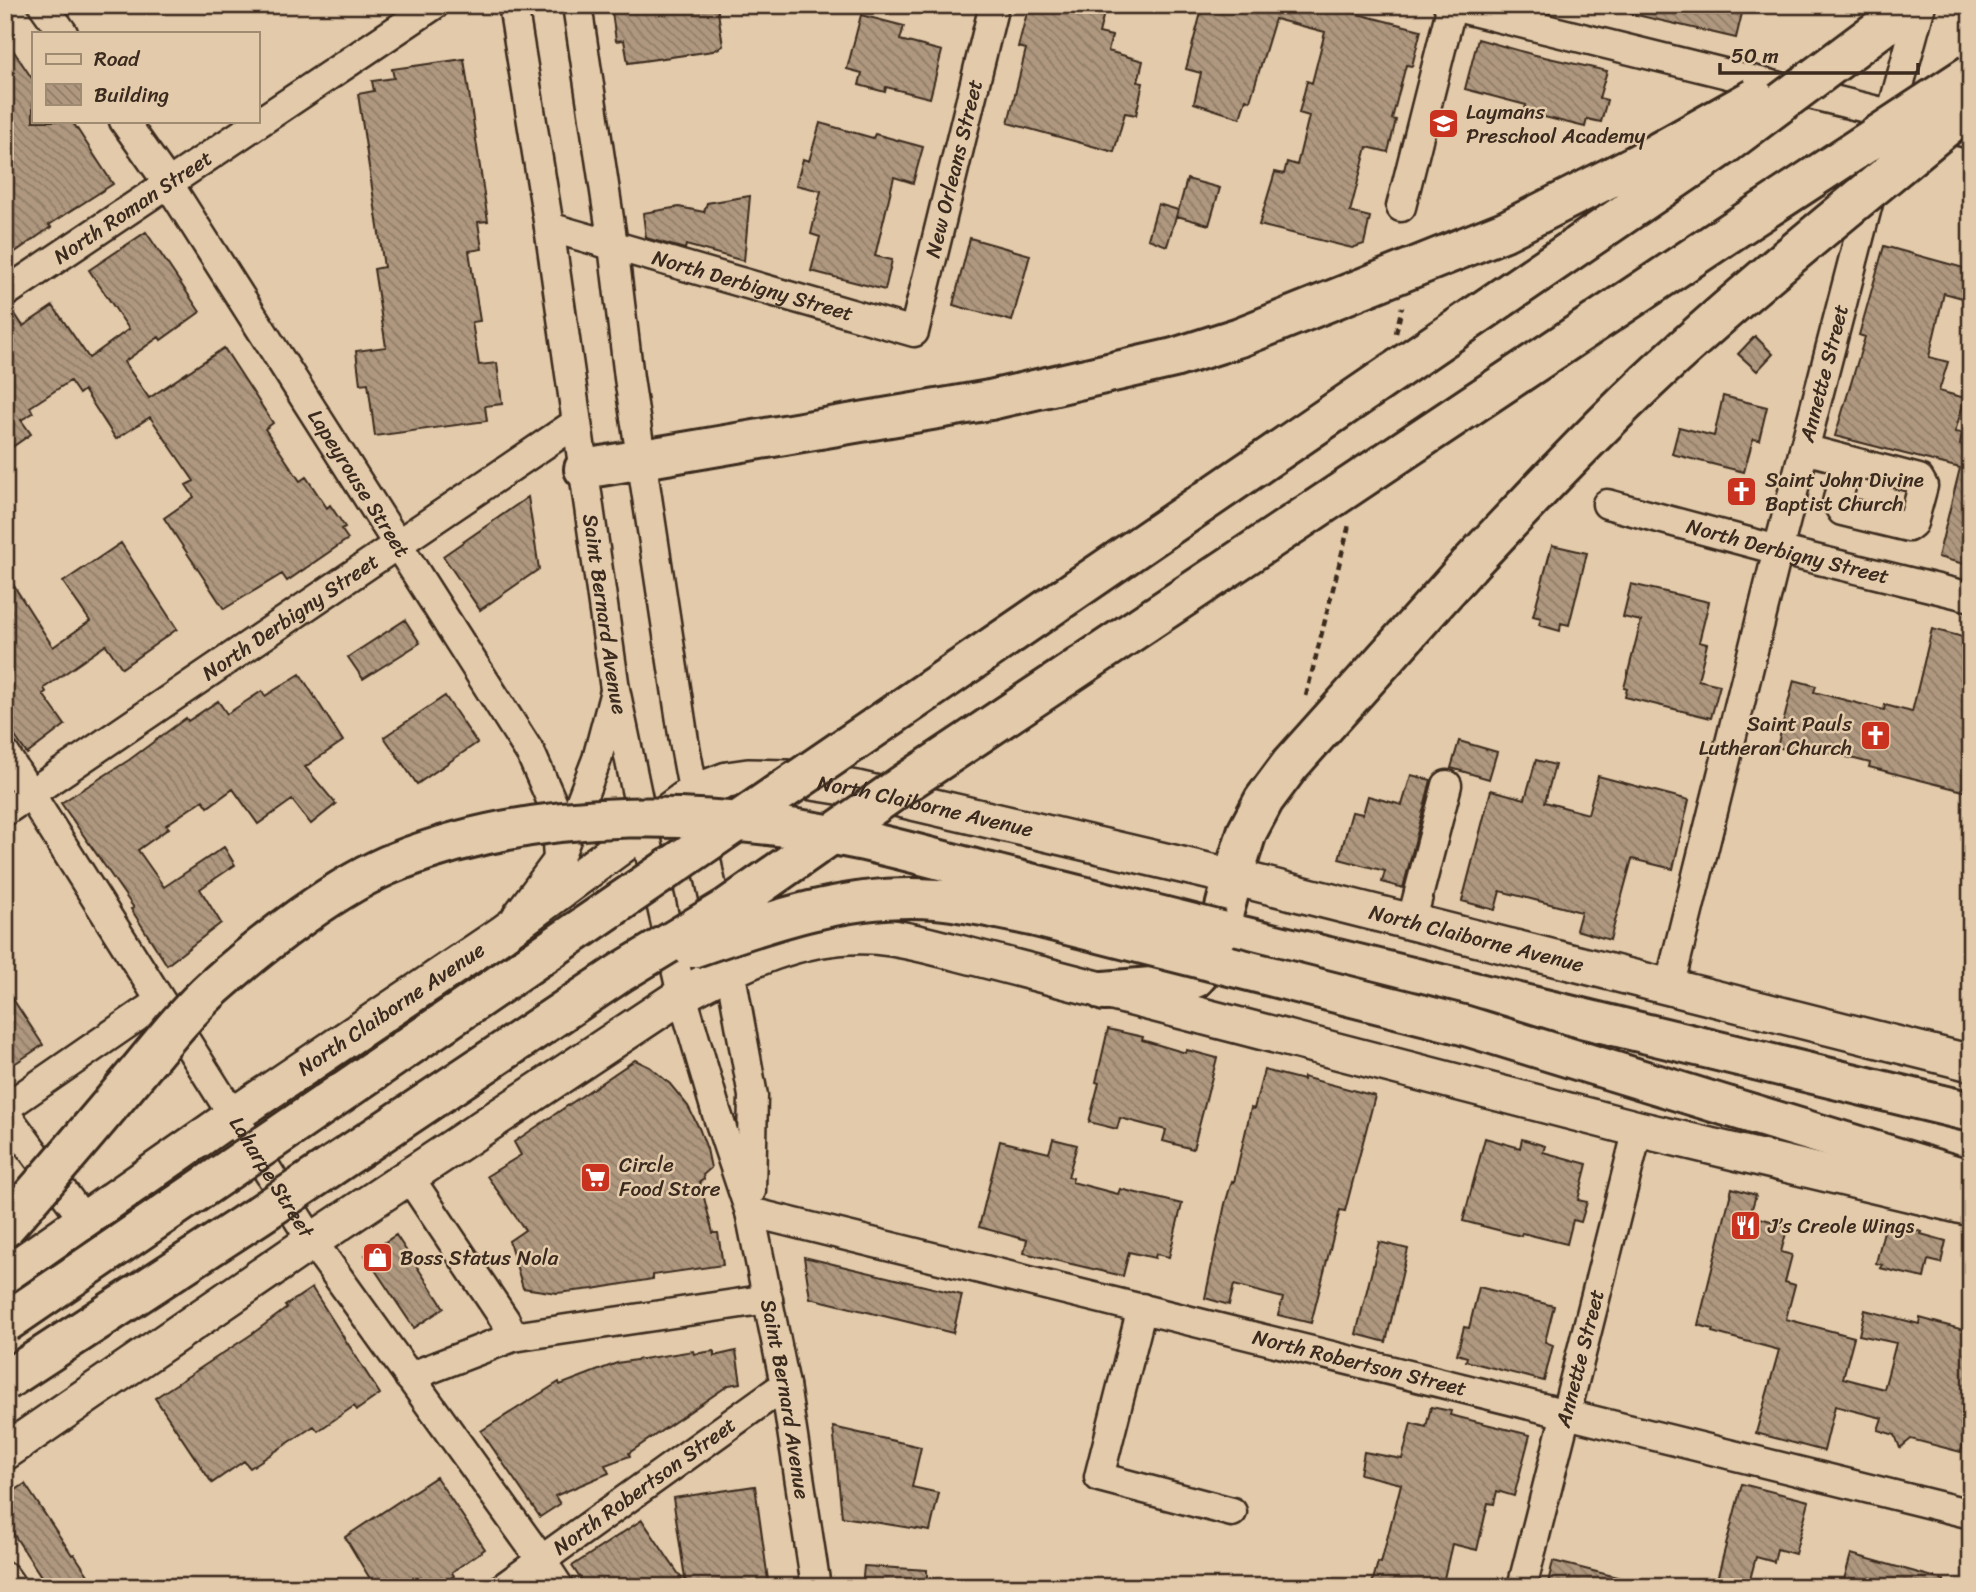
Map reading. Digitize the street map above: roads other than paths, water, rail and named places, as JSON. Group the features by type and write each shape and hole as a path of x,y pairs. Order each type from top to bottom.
{"highway":[{"path":"5,1323 1722,147 1914,5"},
{"path":"584,469 990,400 1174,358 1240,337 1506,231 1637,164 1882,27"},
{"path":"5,1381 620,973 727,908 949,754 1971,74"},
{"path":"1104,991 1176,985 1195,978 1213,954 1247,832 1264,800 1290,765 1557,470 1648,381 1721,316 1971,106"},
{"path":"5,1227 166,1038 212,989 275,936 306,914 394,862 449,843 516,827 593,819 677,819 747,824 864,841 1234,934 1971,1112"},
{"path":"620,973 775,920 890,898 935,899 1035,917 1463,1026 1971,1180"}],"main road":[{"name":"North Claiborne Avenue","path":"5,1275 233,1116 502,934 693,793 727,780 748,777 799,779 857,789 1233,877 1971,1063"},
{"path":"5,1452 312,1241 682,995 730,969 788,947 842,936 902,939 1638,1129 1971,1208"}],"street":[{"path":"43,5 62,32"},
{"name":"North Roman Street","path":"5,293 434,5"},
{"name":"Saint Bernard Avenue","path":"513,5 550,227 615,689 682,995 716,1111 750,1212 785,1385 816,1587"},
{"name":"Saint Bernard Avenue","path":"577,5 613,245 640,459 693,793 730,969 753,1096 750,1212"},
{"name":"New Orleans Street","path":"914,332 994,5"},
{"name":"Annette Street","path":"1669,988 1804,449 1921,5"},
{"path":"1401,207 1450,6 1971,134"},
{"name":"Lapeyrouse Street","path":"125,122 168,183 531,754 555,809 558,860"},
{"name":"North Derbigny Street","path":"550,227 914,332"},
{"name":"North Derbigny Street","path":"5,811 576,423"},
{"path":"1804,449 1847,461"},
{"name":"North Derbigny Street","path":"1607,504 1778,551 1971,597"},
{"path":"502,934 558,860 597,758 615,689"},
{"name":"Laharpe Street","path":"5,754 312,1241 559,1587"},
{"path":"1411,923 1447,785"},
{"path":"84,1220 5,1110 160,1001"},
{"name":"Annette Street","path":"1522,1587 1638,1129"},
{"path":"409,1177 505,1320 513,1337"},
{"name":"North Robertson Street","path":"750,1212 1971,1514"},
{"path":"410,1377 513,1337 768,1299"},
{"path":"1142,1308 1099,1477 1232,1511"},
{"name":"North Robertson Street","path":"504,1587 785,1385"},
{"path":"5,1577 12,1587"}],"place":[{"name":"Laymans Preschool Academy","path":"1443,124"},
{"name":"Saint John Divine Baptist Church","path":"1742,492"},
{"name":"Saint Pauls Lutheran Church","path":"1875,736"},
{"name":"Circle Food Store","path":"596,1177"},
{"name":"J’s Creole Wings","path":"1745,1226"},
{"name":"Boss Status Nola","path":"377,1258"}]}
